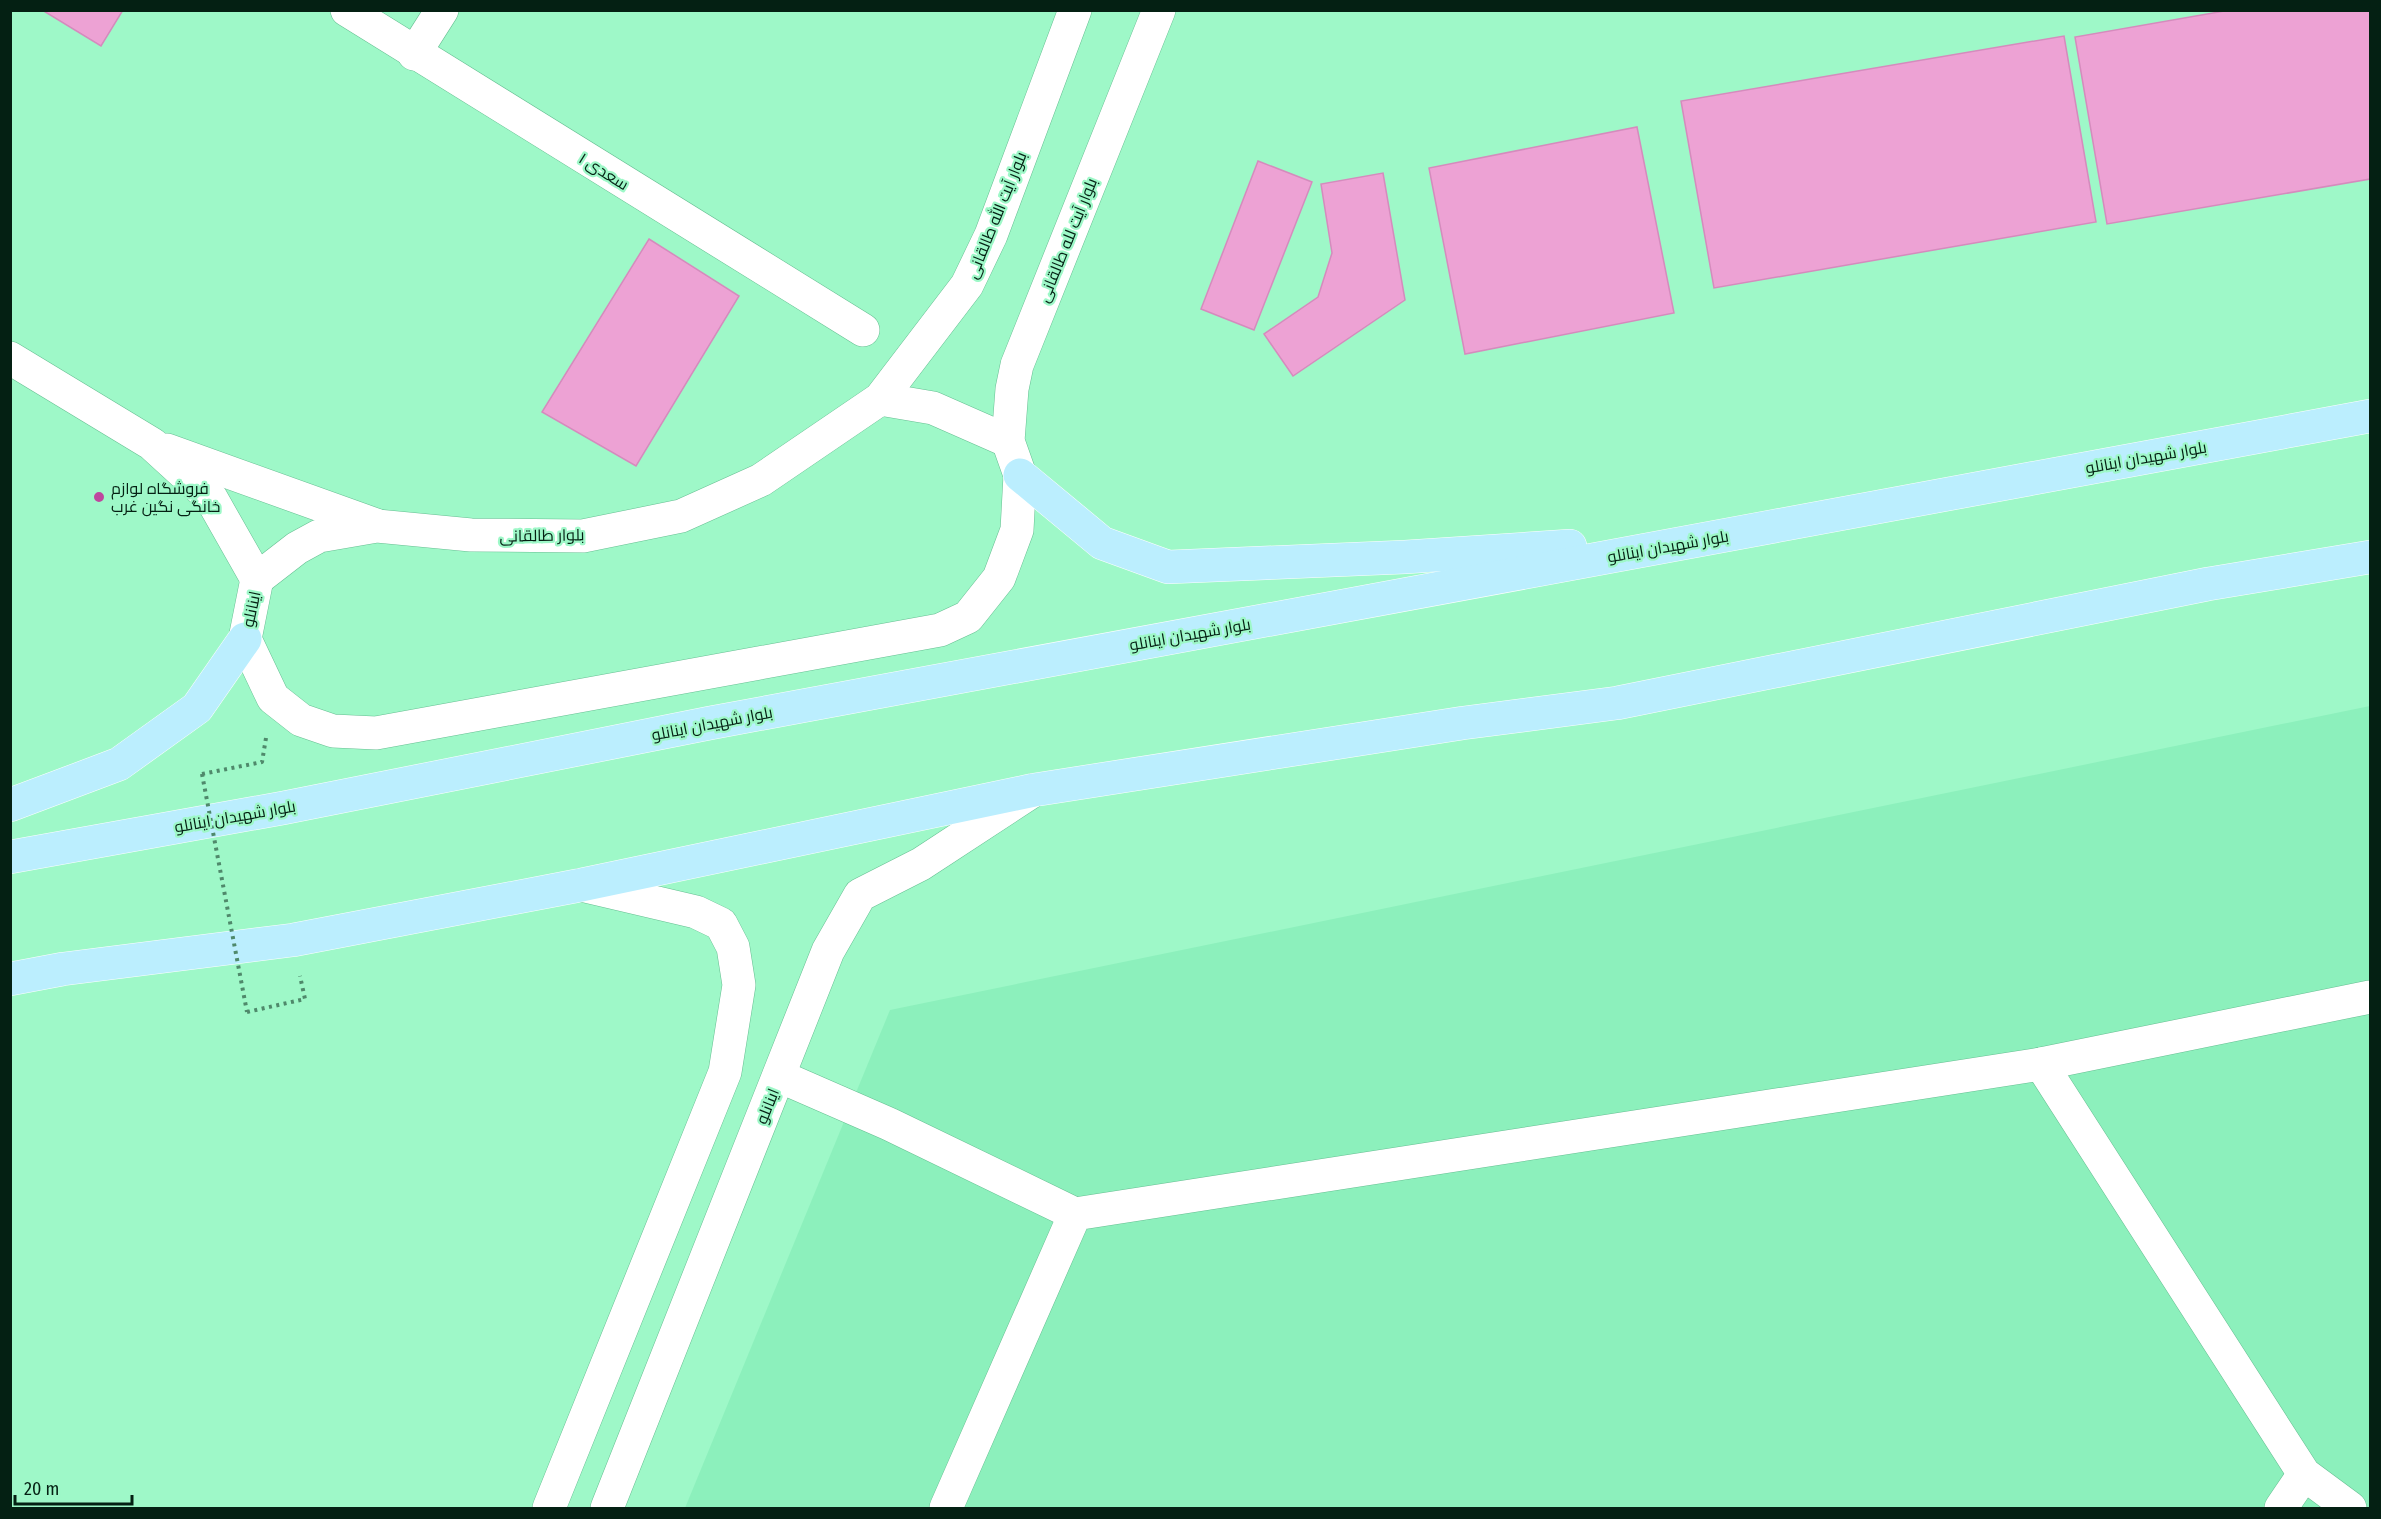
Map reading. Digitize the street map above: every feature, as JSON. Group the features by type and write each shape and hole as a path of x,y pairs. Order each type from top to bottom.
{"main road":[{"name":"بلوار شهیدان اینانلو","path":"10,858 283,808 710,723 2370,416"},
{"path":"1020,475 1102,543 1168,567 1405,557 1727,535"},
{"path":"10,979 63,969 293,940 581,885 1034,790 1463,723 1617,703 2208,584 2370,556"},
{"path":"10,805 119,764 197,708 245,639"}],"street":[{"name":"سعدی ۱","path":"346,10 862,330"},
{"path":"414,54 442,10"},
{"name":"بلوار آیت الله طالقانی","path":"880,399 968,285 991,235 1075,10"},
{"name":"بلوار آیت لله طالقانی","path":"1020,475 1008,441 1012,389 1017,365 1159,10"},
{"path":"10,358 152,444 377,526"},
{"path":"880,399 933,408 1008,441"},
{"name":"بلوار طالقانی","path":"257,579 297,548 318,536 377,526 471,535 583,536 681,516 761,480 880,399"},
{"path":"152,444 211,498 257,579"},
{"path":"245,639 273,698 301,720 333,730 376,733 940,630 968,617 999,578 1017,530 1020,475"},
{"name":"اینانلو","path":"245,639 257,579"},
{"name":"اینانلو","path":"607,1509 828,951 860,895 921,864 1034,790"},
{"path":"549,1509 725,1072 739,985 733,947 720,924 696,912 581,885"},
{"path":"779,1076 889,1124 1075,1214 2040,1064 2370,997"},
{"path":"2040,1064 2304,1474 2350,1509"},
{"path":"946,1509 1075,1214"},
{"path":"2281,1509 2304,1474"}],"path":[{"path":"262,762 202,774 247,1012 305,999"}],"shaded area":[{"path":"2370,706 2370,1508 685,1508 890,1010"}],"building":[{"path":"42,10 123,10 101,46"},
{"path":"2230,10 2370,10 2370,179 2107,224 2075,37"},
{"path":"2064,36 2096,222 1714,288 1681,101"},
{"path":"1637,127 1674,313 1465,354 1429,168"},
{"path":"1258,161 1312,182 1254,330 1201,309"},
{"path":"1383,173 1405,300 1293,376 1264,334 1318,297 1332,253 1321,184"},
{"path":"649,239 739,296 636,466 542,412"}],"place":[{"name":"فروشگاه لوازم خانگی نگین غرب","path":"99,497"}]}
